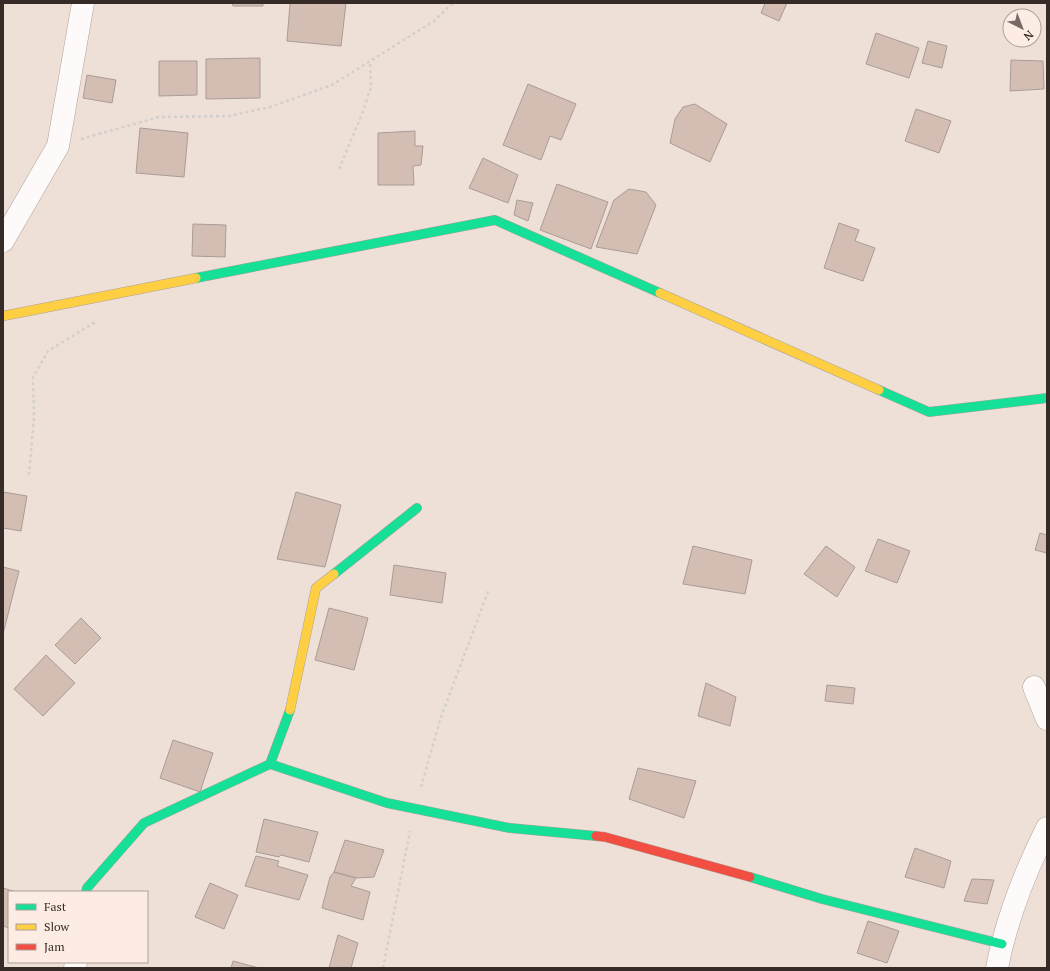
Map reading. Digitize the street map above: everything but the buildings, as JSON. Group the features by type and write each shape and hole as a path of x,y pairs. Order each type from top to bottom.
{"street":[{"path":"3,241 58,146 83,3"},
{"path":"3,316 494,220 929,412 1047,398"},
{"path":"270,764 293,703 316,588 416,508"},
{"path":"1034,687 1047,719"},
{"path":"86,891 87,888 144,823 270,764 387,803 510,828 605,837 728,870 822,899 1002,944"},
{"path":"997,968 1002,944 1035,852 1047,828"}],"path":[{"path":"58,146 159,117 229,116 270,107 332,85 434,21 453,3"},
{"path":"339,169 362,114 371,87 370,61"},
{"path":"29,475 34,418 33,376 48,351 99,320"},
{"path":"383,968 415,809 440,720 489,589"}],"traffic: fast":[{"path":"196,278 495,220 660,293"},
{"path":"879,390 929,412 1047,398"},
{"path":"334,574 417,508"},
{"path":"86,891 87,888 144,823 270,764 290,710"},
{"path":"270,764 387,803 510,828 596,836"},
{"path":"750,877 822,899 1002,944"}],"traffic: slow":[{"path":"3,316 196,278"},
{"path":"660,293 879,390"},
{"path":"290,710 316,588 334,574"}],"traffic: jam":[{"path":"596,836 605,837 750,877"}]}
